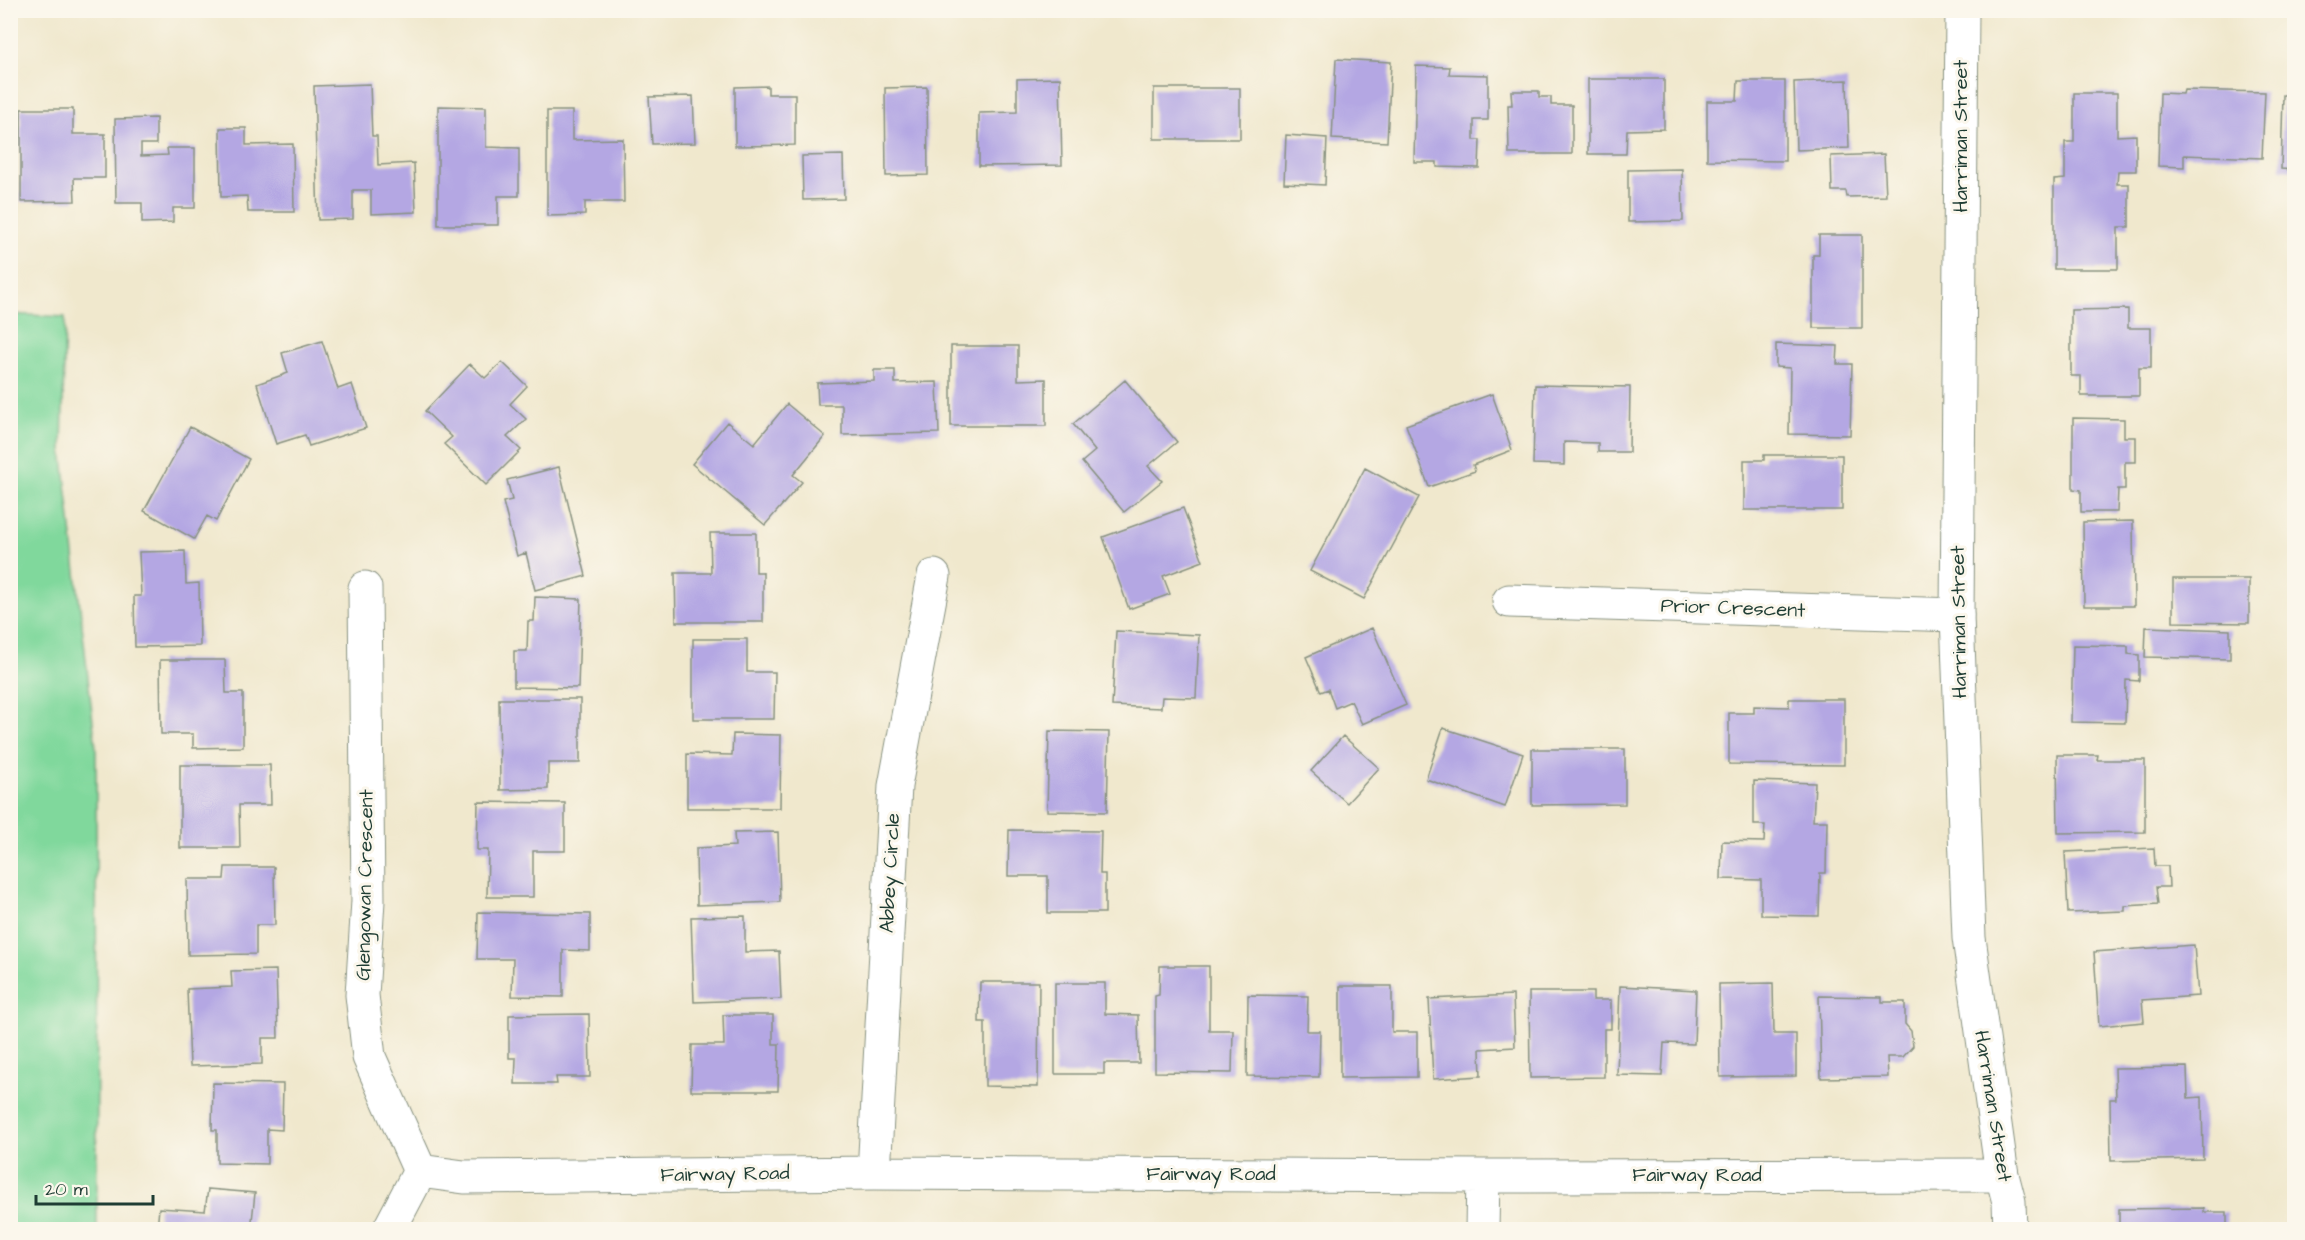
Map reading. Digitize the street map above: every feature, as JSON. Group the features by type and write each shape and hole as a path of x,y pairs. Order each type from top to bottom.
{"street":[{"name":"Harriman Street","path":"1962,10 1957,615 1969,938 2002,1175 2009,1202 2010,1230"},
{"name":"Abbey Circle","path":"874,1173 895,786 934,576"},
{"name":"Glengowan Crescent","path":"365,588 368,901 362,995 369,1057 420,1171"},
{"name":"Prior Crescent","path":"1509,600 1957,615"},
{"name":"Fairway Road","path":"420,1171 464,1177 874,1173 1483,1176 2002,1175"},
{"path":"389,1230 420,1171"},
{"path":"1482,1230 1483,1176"}],"green space":[{"path":"10,35 12,35 11,296"},
{"path":"10,314 65,317 62,449 96,748 97,1229 11,1229"}],"building":[{"path":"1336,59 1391,62 1387,142 1332,139"},
{"path":"1416,66 1450,67 1449,74 1488,75 1488,120 1474,120 1474,140 1480,140 1479,168 1437,167 1437,162 1414,162"},
{"path":"1060,78 1062,165 979,166 979,113 1017,112 1017,79"},
{"path":"1588,79 1664,79 1664,129 1627,130 1626,154 1588,154"},
{"path":"1847,80 1849,148 1796,150 1794,82"},
{"path":"1738,81 1785,81 1785,161 1707,160 1707,101 1737,101"},
{"path":"370,84 372,136 377,136 378,165 414,163 416,212 371,214 371,190 353,190 353,219 318,220 314,86"},
{"path":"768,86 768,94 795,94 795,145 735,146 735,87"},
{"path":"927,87 928,175 886,176 885,88"},
{"path":"1154,88 1240,88 1240,139 1154,139"},
{"path":"2184,90 2265,92 2262,158 2184,155 2184,167 2158,166 2160,93 2183,94"},
{"path":"1511,91 1539,91 1539,97 1551,97 1551,105 1572,105 1572,154 1509,154 1508,105 1512,105"},
{"path":"2074,93 2117,93 2117,136 2136,135 2136,171 2118,171 2117,184 2129,184 2129,227 2118,227 2118,269 2054,269 2054,180 2065,179 2065,142 2074,142"},
{"path":"2283,95 2294,95 2294,170 2281,169"},
{"path":"693,96 695,143 652,144 649,97"},
{"path":"438,106 486,107 486,147 519,148 519,196 498,196 498,225 438,225"},
{"path":"21,109 73,109 73,134 105,134 105,178 74,178 75,201 21,202"},
{"path":"547,111 572,111 572,140 623,139 624,202 585,202 585,215 547,216"},
{"path":"156,118 156,144 141,144 141,156 168,155 167,148 195,148 195,208 173,208 173,222 142,223 142,203 116,203 115,119"},
{"path":"220,128 246,128 246,145 293,144 294,212 248,212 247,196 221,197"},
{"path":"1286,135 1327,138 1325,185 1284,183"},
{"path":"1884,154 1886,196 1847,197 1846,191 1832,191 1831,156"},
{"path":"843,155 844,199 803,200 802,156"},
{"path":"1682,169 1683,221 1628,222 1628,170"},
{"path":"1819,235 1862,235 1862,328 1813,328 1813,255 1819,255"},
{"path":"2128,309 2128,328 2151,328 2151,368 2139,368 2139,396 2081,396 2081,376 2071,376 2071,310"},
{"path":"322,341 338,389 352,384 366,428 309,446 305,435 276,444 257,384 288,373 282,353"},
{"path":"1776,344 1838,346 1837,364 1852,364 1850,435 1789,434 1790,368 1776,367"},
{"path":"951,346 1018,346 1018,380 1046,379 1046,426 951,426"},
{"path":"502,362 527,386 510,404 526,419 507,437 521,450 486,485 444,444 452,437 425,411 470,364 485,378"},
{"path":"874,370 895,370 895,383 937,382 939,433 842,435 842,405 818,405 817,383 874,381"},
{"path":"1125,380 1177,442 1148,466 1162,481 1124,512 1082,462 1095,451 1073,424"},
{"path":"1535,385 1630,387 1629,452 1598,452 1598,443 1564,442 1564,465 1533,464"},
{"path":"1492,394 1512,450 1473,465 1475,471 1429,487 1406,425"},
{"path":"787,404 825,436 793,475 802,482 765,525 692,464 727,422 754,444"},
{"path":"2073,418 2124,419 2124,437 2136,437 2136,462 2125,462 2125,489 2118,489 2117,512 2081,512 2081,490 2073,489"},
{"path":"190,427 249,459 216,521 207,516 194,539 144,511"},
{"path":"1764,455 1842,455 1842,510 1744,510 1744,460 1764,460"},
{"path":"559,467 586,576 535,590 526,553 517,556 503,502 512,500 507,480"},
{"path":"1365,468 1419,497 1364,599 1310,571"},
{"path":"1183,508 1203,561 1163,576 1170,594 1129,609 1103,537"},
{"path":"2133,521 2134,606 2084,606 2083,522"},
{"path":"710,533 756,533 756,572 763,572 763,622 676,622 675,573 711,573"},
{"path":"185,551 186,584 199,583 200,646 135,647 134,596 141,596 139,552"},
{"path":"2173,579 2249,579 2249,623 2173,622"},
{"path":"535,597 581,599 578,688 514,687 514,651 527,651 528,621 534,621"},
{"path":"2146,627 2230,630 2230,659 2145,657"},
{"path":"1372,628 1406,705 1362,724 1351,701 1335,708 1328,689 1321,692 1306,657"},
{"path":"1116,631 1199,635 1196,698 1162,697 1161,708 1112,706"},
{"path":"693,639 747,639 747,672 775,672 774,719 693,719"},
{"path":"2073,645 2128,646 2128,654 2139,655 2139,681 2126,680 2125,723 2071,722"},
{"path":"160,660 225,660 226,693 243,693 243,747 193,748 193,734 161,734"},
{"path":"499,699 580,699 580,763 548,763 548,789 500,790"},
{"path":"1789,699 1844,699 1844,765 1729,764 1729,713 1754,713 1754,706 1789,707"},
{"path":"1443,728 1523,754 1505,807 1426,779"},
{"path":"1049,731 1109,732 1107,812 1047,811"},
{"path":"733,734 781,735 780,808 687,808 687,754 732,755"},
{"path":"1343,736 1379,768 1347,803 1311,771"},
{"path":"1532,749 1625,749 1625,804 1532,805"},
{"path":"2057,755 2098,755 2097,760 2145,760 2145,832 2058,833"},
{"path":"180,765 270,765 271,805 239,805 240,848 180,848"},
{"path":"1754,781 1815,783 1813,821 1827,821 1826,873 1820,873 1819,916 1761,915 1761,880 1721,879 1722,841 1764,842 1765,825 1754,825"},
{"path":"478,802 565,803 565,851 533,851 533,897 487,897 488,850 477,850"},
{"path":"1009,830 1101,831 1100,874 1105,874 1105,913 1048,913 1048,876 1008,876"},
{"path":"778,832 780,902 697,905 696,848 735,846 734,833"},
{"path":"2154,848 2155,866 2168,866 2169,887 2156,887 2158,904 2125,906 2125,911 2068,913 2065,852"},
{"path":"225,867 274,867 275,925 256,925 256,954 188,955 187,879 224,879"},
{"path":"478,912 590,914 590,951 563,950 563,997 512,996 513,959 477,959"},
{"path":"745,916 745,952 779,951 781,999 694,1002 691,917"},
{"path":"2194,945 2198,996 2142,1000 2144,1022 2099,1026 2094,952"},
{"path":"1160,966 1209,966 1209,1030 1233,1030 1232,1073 1155,1072 1155,996 1159,995"},
{"path":"276,970 278,1038 262,1038 262,1064 190,1066 187,989 232,987 231,971"},
{"path":"980,982 1039,982 1038,1087 985,1086 985,1022 979,1022"},
{"path":"1055,983 1105,983 1105,1014 1138,1015 1139,1063 1104,1063 1104,1074 1055,1074"},
{"path":"1773,983 1774,1034 1796,1034 1796,1076 1720,1077 1719,984"},
{"path":"1340,986 1392,986 1392,1032 1417,1032 1417,1077 1340,1078"},
{"path":"1620,986 1696,990 1694,1044 1664,1043 1662,1076 1617,1075"},
{"path":"1529,992 1593,992 1593,1000 1611,1000 1611,1029 1604,1029 1604,1077 1530,1078"},
{"path":"1248,995 1308,996 1307,1031 1320,1031 1319,1077 1247,1076"},
{"path":"1513,995 1515,1047 1480,1049 1481,1076 1433,1079 1429,999"},
{"path":"1819,996 1882,997 1882,1002 1905,1002 1905,1024 1911,1031 1913,1046 1903,1057 1887,1057 1888,1077 1821,1078"},
{"path":"589,1014 590,1077 556,1077 557,1084 515,1084 516,1058 509,1058 509,1015"},
{"path":"723,1015 773,1015 773,1044 779,1044 778,1091 691,1091 692,1045 724,1045"},
{"path":"2187,1067 2188,1098 2202,1097 2203,1159 2111,1161 2110,1099 2116,1099 2115,1068"},
{"path":"213,1083 283,1084 282,1130 267,1129 267,1164 217,1163 217,1130 212,1130"},
{"path":"208,1189 255,1193 251,1230 157,1230 159,1208 205,1211"},
{"path":"2204,1208 2204,1212 2227,1212 2227,1230 2119,1230 2119,1209"}]}
